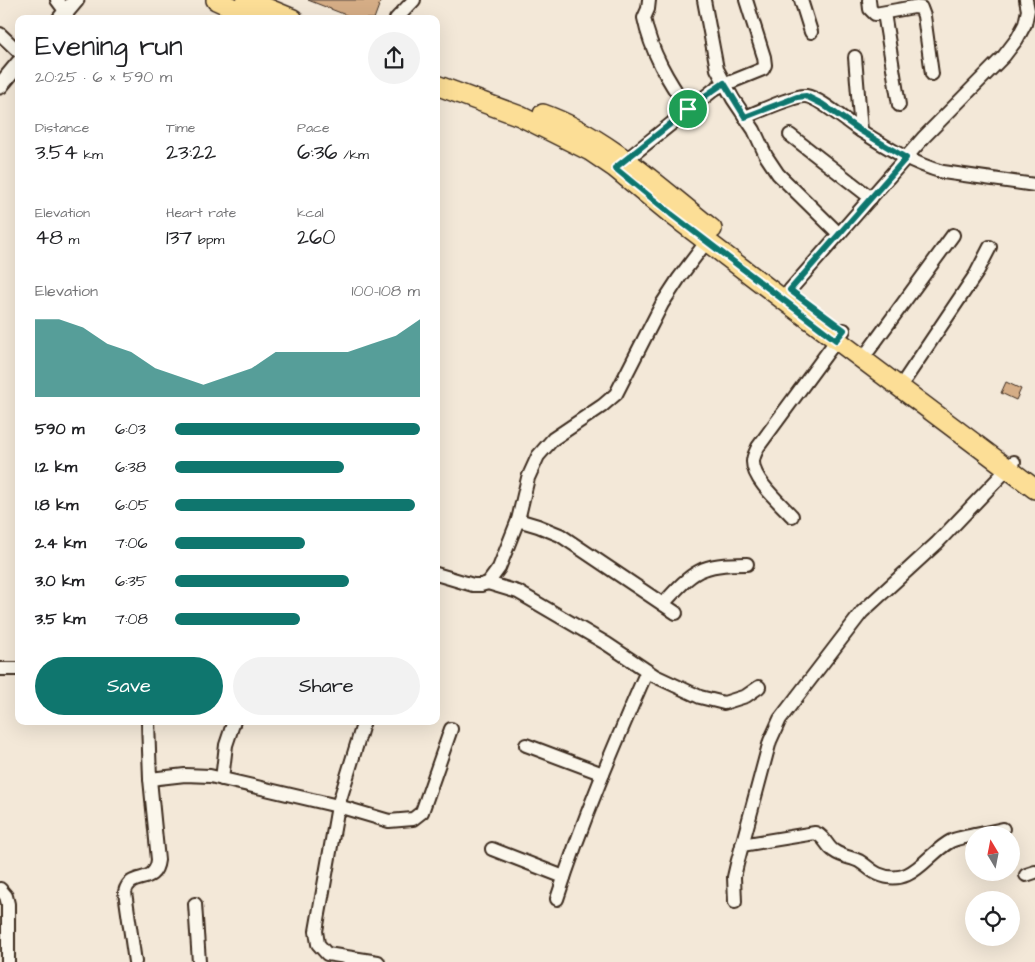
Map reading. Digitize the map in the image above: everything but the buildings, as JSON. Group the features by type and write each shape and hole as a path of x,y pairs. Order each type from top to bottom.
{"main road":[{"path":"216,0 249,15"},
{"path":"247,0 283,15"},
{"path":"440,76 554,118 580,130 707,241 840,335 1011,465 1035,477"},
{"path":"440,86 520,116 620,164 790,290 840,335 869,350 906,378 1011,465 1035,489"}],"street":[{"path":"57,0 67,10"},
{"path":"400,15 414,0"},
{"path":"649,0 644,18 656,54 668,80 688,109"},
{"path":"704,0 717,69 754,130 769,162 778,174 839,234"},
{"path":"620,164 688,109 724,83 759,71 765,65 746,0"},
{"path":"801,0 811,32"},
{"path":"869,0 872,13 875,14 884,14 914,7 921,8 924,16 932,74"},
{"path":"790,290 945,115 1004,56 1018,39 1025,24 1028,10 1026,0"},
{"path":"884,14 900,105"},
{"path":"0,34 15,48"},
{"path":"855,56 861,131"},
{"path":"0,86 15,68"},
{"path":"745,117 797,97 806,96 822,104 861,131 906,158 930,168 943,172 1035,185"},
{"path":"790,135 870,198"},
{"path":"869,350 953,234"},
{"path":"488,583 499,568 518,520 528,478 538,456 553,440 616,394 662,304 707,241"},
{"path":"906,378 976,274 990,247"},
{"path":"792,516 758,478 754,471 753,456 840,335"},
{"path":"735,902 734,878 742,845 770,741 780,719 862,612 937,543 1011,465"},
{"path":"518,520 560,535 676,613"},
{"path":"663,604 685,581 701,570 727,564 747,564"},
{"path":"440,575 473,584 481,585 488,583 518,592 607,644 647,671 700,697 724,703 746,696 759,687"},
{"path":"0,669 15,669"},
{"path":"557,899 574,847 647,671"},
{"path":"135,962 126,892 127,887 132,881 152,874 157,870 158,860 150,779 148,725"},
{"path":"222,779 226,745 233,725"},
{"path":"363,725 338,806 316,931 318,944 327,954 378,962"},
{"path":"150,779 194,775 222,779 338,806 389,821 400,821 413,818 422,812 451,729"},
{"path":"526,746 603,774"},
{"path":"742,845 815,834 821,835 831,849 837,853 860,862 877,874 886,877 898,877 920,868 951,842 965,838"},
{"path":"492,849 564,877"},
{"path":"0,889 6,896 8,904 8,962"},
{"path":"195,904 200,962"}],"route":[{"path":"724,83 745,117 797,97 806,96 822,104 861,131 906,158 790,290 844,330 836,340 671,214 615,168 688,109 724,83"}]}
